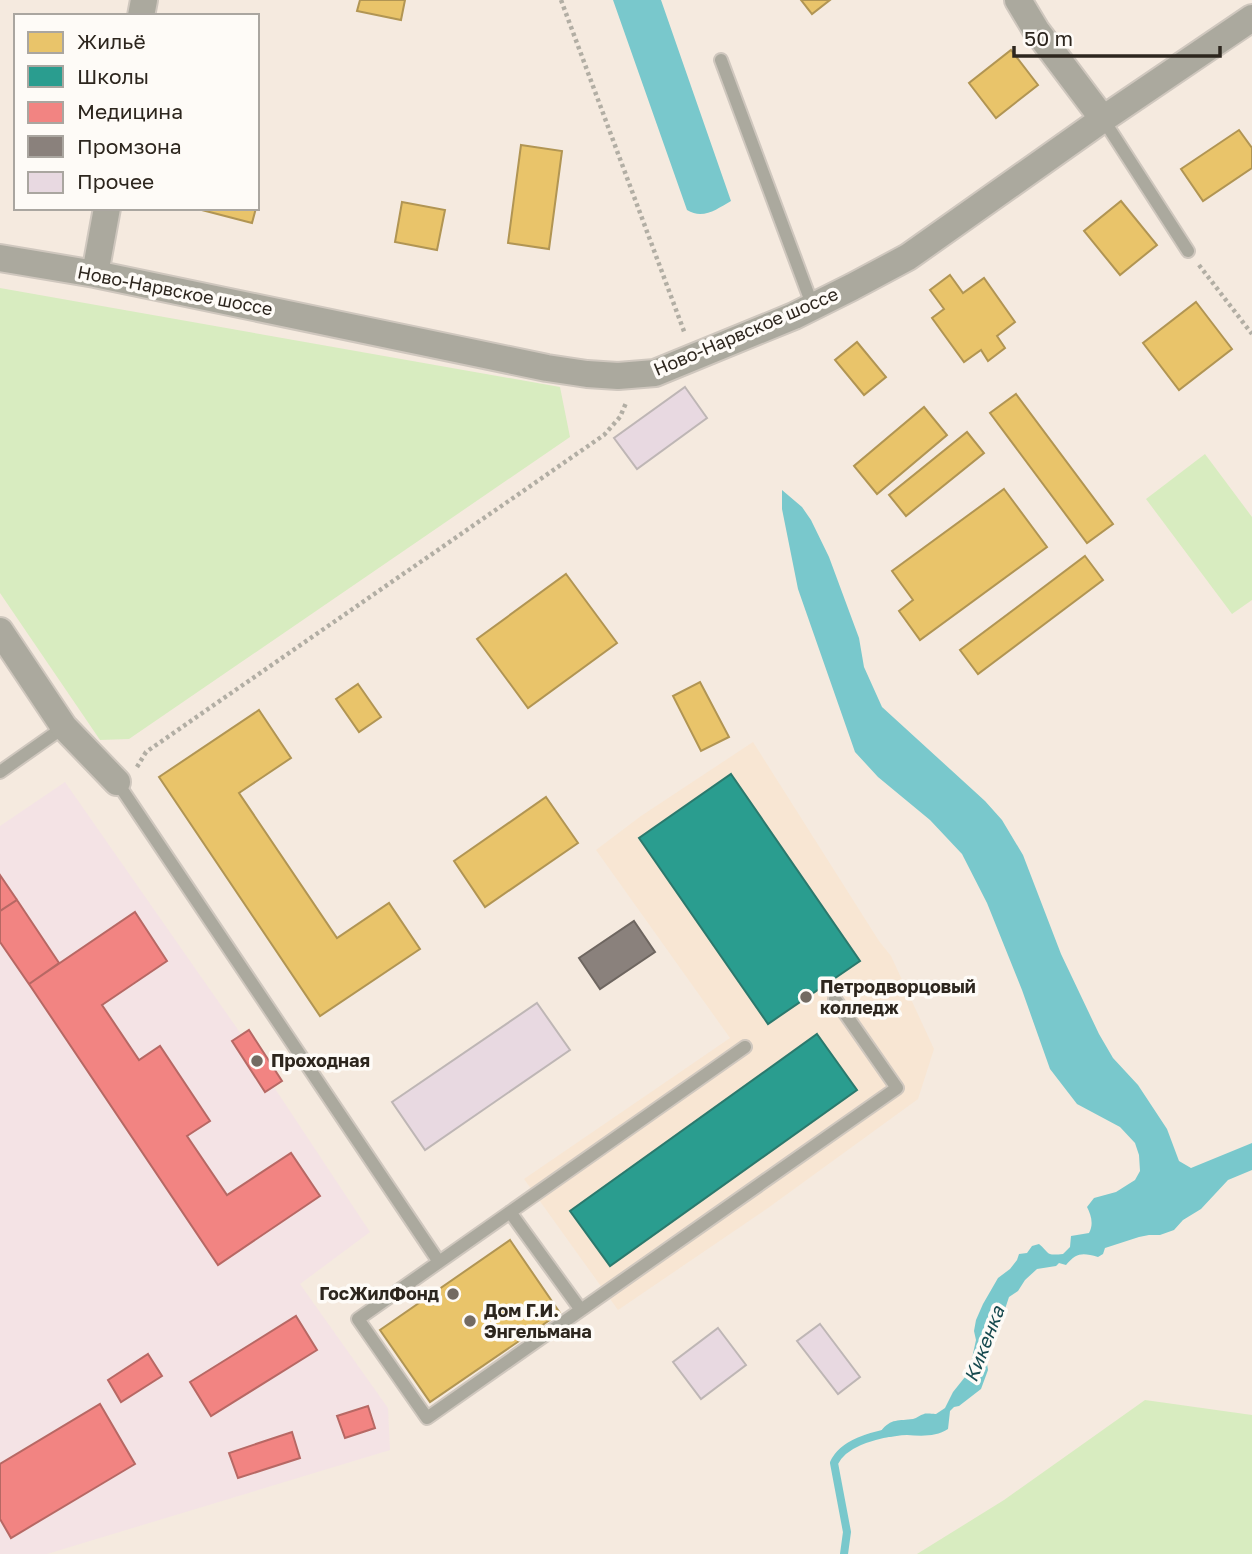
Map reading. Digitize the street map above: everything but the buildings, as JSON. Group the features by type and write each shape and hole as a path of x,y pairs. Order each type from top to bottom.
{"street":[{"path":"1018,0 1036,30 1103,119"},
{"name":"Ново-Нарвское шоссе","path":"0,258 95,274 547,368 618,376 655,373 813,307 908,257 1252,18"},
{"path":"95,274 107,210"},
{"path":"0,631 64,727 117,782"}],"lane":[{"path":"721,60 813,307"},
{"path":"1103,119 1188,251"},
{"path":"0,772 64,727"},
{"path":"117,782 439,1262"},
{"path":"744,1047 358,1319 427,1418 897,1088 835,999"},
{"path":"510,1212 581,1310"}],"path":[{"path":"561,0 694,358"},
{"path":"1188,251 1252,334"},
{"path":"117,782 135,770 146,752 604,435 620,417 634,375"}],"shaded area":[{"name":"Петродворцовый колледж","path":"753,742 891,956 934,1049 918,1099 768,1208 618,1310 524,1179 730,1038 596,850 641,816"},
{"path":"65,782 241,1034 249,1030 282,1081 274,1087 370,1232 300,1284 388,1408 390,1450 47,1554 0,1554 0,826"}],"green space":[{"path":"0,288 560,387 570,437 129,739 100,740 0,593"},
{"path":"1205,454 1252,517 1252,600 1232,614 1146,499"},
{"path":"1145,1400 1252,1415 1252,1554 917,1554 1004,1500"}],"water":[{"path":"613,0 661,0 731,201 715,210 699,214 687,210"},
{"path":"782,490 802,507 829,557 859,638 864,667 882,707 985,801 1002,820 1023,855 1061,954 1099,1034 1113,1058 1138,1085 1167,1129 1179,1161 1191,1168 1252,1143 1252,1170 1228,1180 1201,1209 1183,1220 1174,1230 1105,1248 1103,1254 1098,1257 1080,1255 1066,1265 1059,1263 1056,1266 1037,1269 1018,1291 1009,1297 993,1345 986,1357 988,1370 981,1389 950,1411 948,1429 933,1435 883,1437 881,1431 892,1422 936,1414 945,1408 953,1392 969,1372 976,1340 976,1320 998,1278 1010,1269 1019,1254 1027,1253 1032,1246 1039,1244 1050,1254 1063,1254 1070,1247 1071,1236 1089,1233 1091,1220 1087,1207 1094,1198 1116,1192 1135,1180 1140,1171 1139,1155 1135,1143 1120,1127 1077,1104 1050,1069 987,903 962,854 930,820 878,777 855,752 798,589 782,509"}],"waterway":[{"name":"Кикенка","path":"844,1554 847,1532 834,1463 851,1445 892,1432"}],"place":[{"name":"Петродворцовый колледж","path":"806,997"},
{"name":"Проходная","path":"257,1061"},
{"name":"ГосЖилФонд","path":"453,1294"},
{"name":"Дом Г.И. Энгельмана","path":"470,1321"}]}
